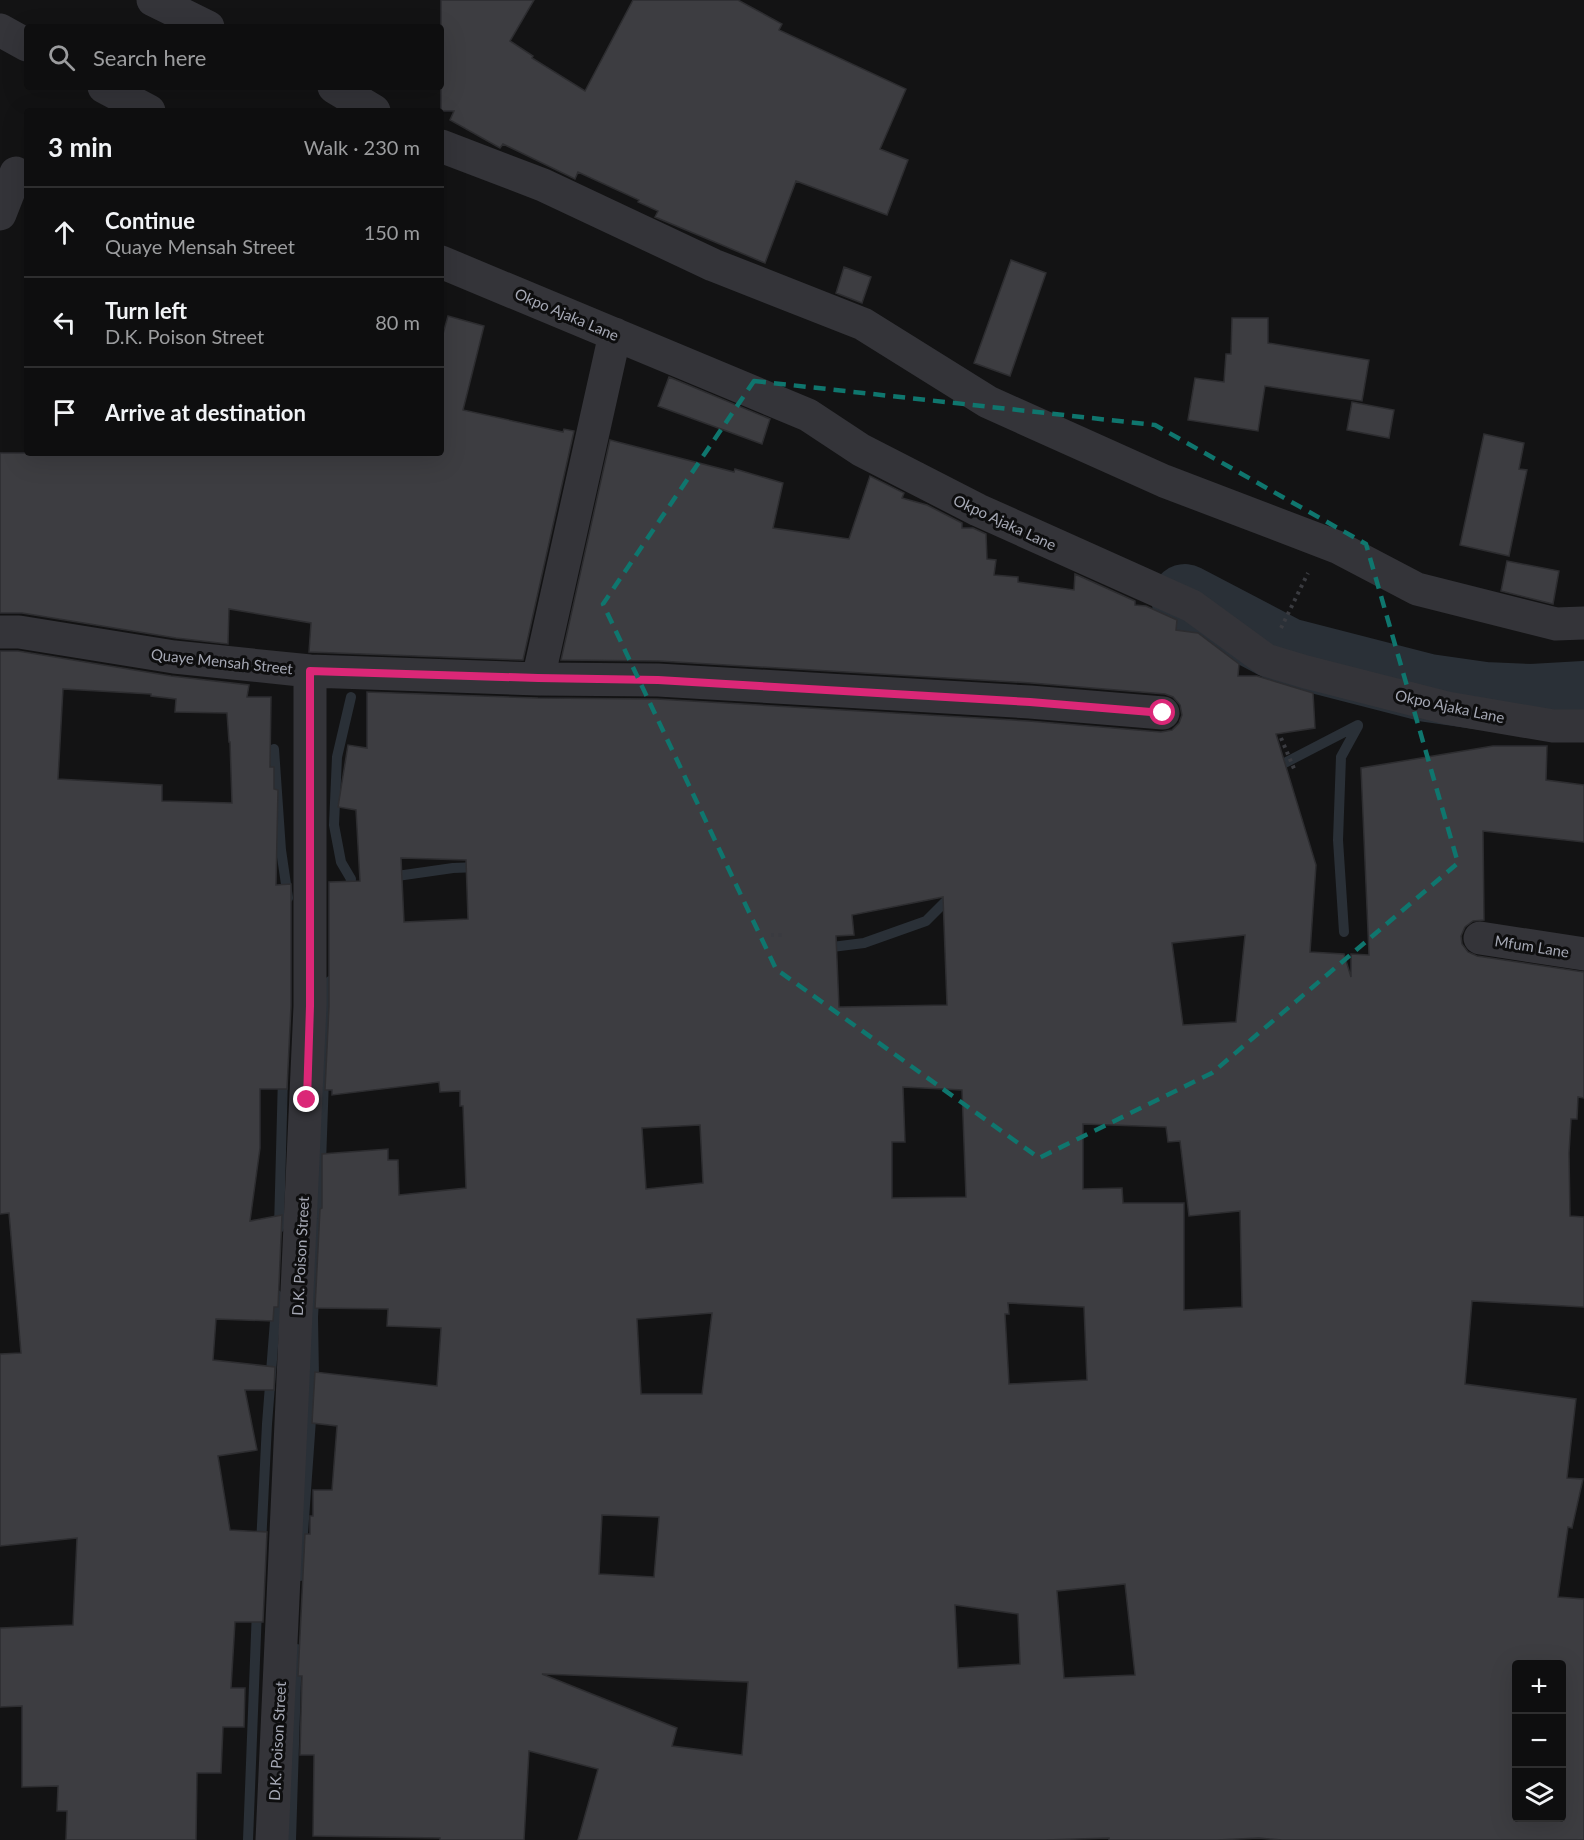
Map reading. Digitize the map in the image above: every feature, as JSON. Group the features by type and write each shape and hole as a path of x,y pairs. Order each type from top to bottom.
{"street":[{"path":"153,0 202,24"},
{"path":"0,30 24,43"},
{"path":"110,90 143,108"},
{"path":"339,90 369,108"},
{"path":"444,147 543,185 713,265 863,324 988,402 1164,481 1337,547 1417,589 1556,624 1584,623"},
{"path":"0,214 14,172"},
{"name":"Okpo Ajaka Lane","path":"444,263 808,415 861,450 978,510 1192,606 1266,660 1447,708 1552,726 1584,726"},
{"path":"538,678 615,334"},
{"name":"Quaye Mensah Street","path":"0,632 19,632 174,657 310,671 658,680 1030,702 1163,713"},
{"name":"D.K. Poison Street","path":"272,1840 310,1006 310,671"},
{"name":"Mfum Lane","path":"1479,938 1584,954"}],"path":[{"path":"1277,635 1312,564"},
{"path":"1281,738 1295,771"},
{"path":"771,934 783,934"}],"highlighted area":[{"path":"754,381 1155,425 1366,544 1458,863 1212,1073 1039,1158 776,969 603,604"}],"building":[{"path":"441,0 534,0 510,41 533,56 532,58 585,91 633,0 738,0 782,24 779,30 906,89 880,149 908,160 887,215 796,181 765,263 655,217 658,211 578,172 575,179 503,144 500,148 450,120 454,111 444,111 444,108 441,108 441,90 444,90 444,24 441,24"},
{"path":"1011,260 1046,273 1010,376 974,363"},
{"path":"844,267 871,277 862,303 836,293"},
{"path":"448,316 484,326 463,410 563,432 564,429 574,431 523,660 309,652 311,623 229,609 228,644 176,638 22,613 0,613 0,453 24,453 24,456 444,456 444,330"},
{"path":"1232,318 1268,318 1268,343 1369,360 1362,401 1265,386 1258,431 1188,420 1195,378 1224,382 1226,354 1231,354"},
{"path":"669,377 770,419 762,444 658,406"},
{"path":"1352,402 1394,410 1389,438 1347,430"},
{"path":"1484,434 1524,443 1519,469 1527,470 1509,556 1460,545"},
{"path":"610,440 734,472 735,469 783,483 773,528 849,539 870,476 904,493 902,498 927,505 962,523 962,528 973,528 986,534 987,559 996,560 994,575 1018,577 1018,582 1074,590 1075,574 1135,601 1135,605 1146,606 1177,620 1176,630 1198,633 1239,664 1238,676 1257,676 1313,693 1315,728 1276,734 1316,865 1310,952 1344,954 1351,977 1351,954 1369,955 1361,768 1493,746 1547,746 1546,780 1584,785 1584,842 1483,831 1484,920 1473,921 1465,927 1461,936 1462,944 1468,952 1477,956 1584,972 1584,1098 1578,1097 1577,1119 1571,1119 1569,1153 1570,1216 1584,1217 1584,1307 1472,1301 1465,1384 1576,1399 1567,1478 1583,1479 1572,1528 1568,1527 1558,1597 1584,1599 1584,1840 1282,1840 1259,1838 1109,1840 1109,1838 578,1840 598,1769 529,1751 524,1840 313,1836 314,1755 300,1755 302,1676 298,1676 305,1534 310,1534 313,1490 332,1490 337,1426 312,1423 315,1372 437,1386 441,1328 387,1326 388,1309 315,1308 320,1209 322,1208 322,1154 388,1149 388,1160 398,1160 399,1195 466,1188 463,1106 460,1106 460,1091 440,1092 439,1082 332,1095 332,1090 325,1090 329,1006 329,882 360,881 356,810 338,807 348,745 367,748 367,692 538,698 657,699 1029,721 1161,732 1172,730 1179,723 1182,715 1180,705 1173,697 1165,694 1031,683 659,661 561,660","holes":["401,858 466,860 468,919 404,922","943,897 947,1005 839,1007 836,936 854,935 852,915","1245,935 1236,1022 1183,1025 1172,943","903,1087 962,1090 966,1197 892,1198 892,1142 905,1142","1083,1124 1166,1127 1168,1142 1180,1141 1189,1216 1240,1211 1242,1307 1184,1310 1184,1203 1123,1203 1122,1188 1083,1189","700,1125 703,1183 646,1189 642,1128","1008,1303 1084,1307 1087,1380 1009,1384 1005,1314 1009,1314","712,1313 702,1394 641,1394 637,1319","602,1515 659,1517 654,1577 599,1574","1125,1584 1135,1675 1064,1678 1057,1591","955,1605 1018,1614 1020,1664 958,1668","542,1674 748,1682 742,1755 672,1746 677,1728"]},
{"path":"1507,561 1559,571 1553,604 1501,591"},
{"path":"0,651 18,651 171,676 249,685 247,697 271,697 270,767 274,767 274,789 278,790 276,885 291,884 291,1006 287,1089 260,1089 260,1148 250,1221 282,1215 278,1307 274,1307 273,1321 216,1319 213,1360 275,1367 274,1390 245,1390 257,1450 218,1456 230,1530 267,1532 263,1622 235,1622 231,1688 245,1688 244,1727 223,1727 221,1773 197,1773 196,1840 66,1840 67,1811 57,1811 58,1786 22,1787 22,1706 0,1707 0,1628 73,1625 77,1538 0,1546 0,1354 21,1353 9,1213 0,1214","holes":["63,689 151,694 151,696 176,699 175,712 227,713 232,803 162,801 162,785 58,779"]}],"waterway":[{"path":"1185,598 1288,652 1428,688 1484,696 1532,698 1584,695"},
{"path":"349,896 351,879 341,862 334,825 337,757 351,697"},
{"path":"1273,769 1358,725"},
{"path":"1344,932 1338,840 1341,757 1358,726"},
{"path":"274,749 281,850 288,898"},
{"path":"390,877 453,868 479,867"},
{"path":"824,948 864,943 926,921 946,901 955,899"},
{"path":"300,1576 314,1377 313,1317 330,981"},
{"path":"279,1228 283,1076"},
{"path":"261,1545 277,1295"},
{"path":"248,1840 257,1609"},
{"path":"291,1840 297,1649"}],"route":[{"path":"307,1100 310,1006 310,671 658,680 1030,702 1163,713"}]}
